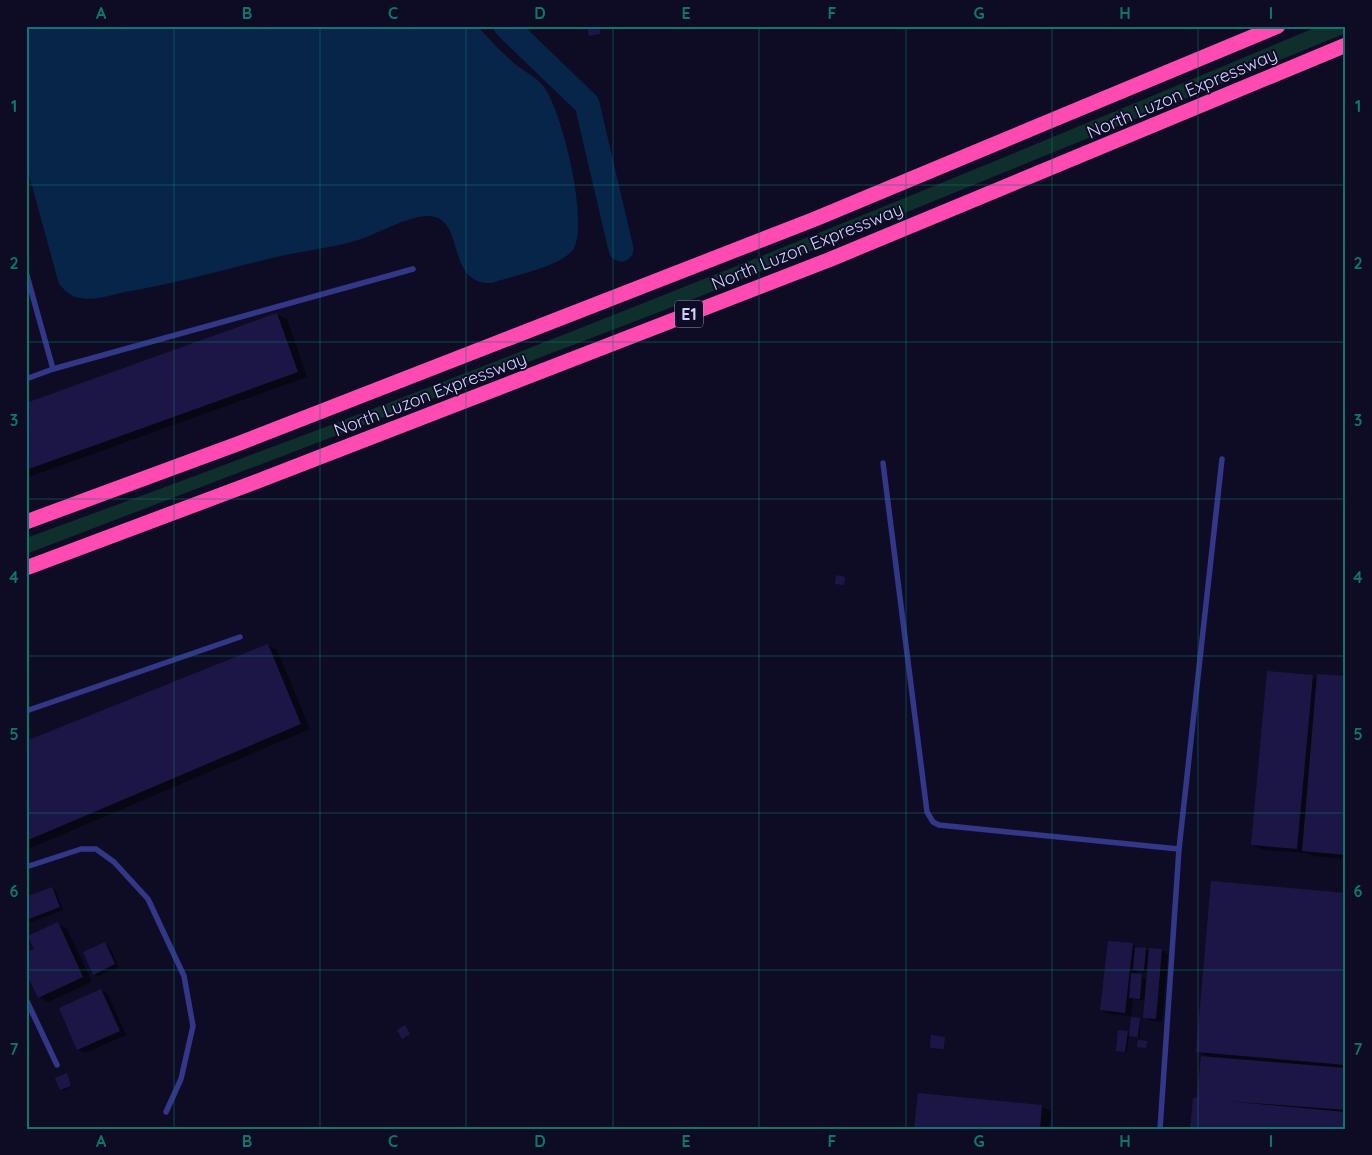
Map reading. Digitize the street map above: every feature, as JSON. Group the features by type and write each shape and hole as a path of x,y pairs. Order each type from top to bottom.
{"highway":[{"name":"North Luzon Expressway","path":"26,522 240,443 815,219 1278,26"},
{"name":"North Luzon Expressway","path":"26,568 258,481 830,258 1346,45"}],"lane":[{"path":"26,380 53,370 413,269"},
{"path":"26,272 53,370"},
{"path":"1160,1129 1178,849 1222,459"},
{"path":"883,463 927,812 933,822 939,825 1178,849"},
{"path":"26,711 240,638"},
{"path":"26,867 81,849 96,849 114,862 148,899 184,976 193,1026 181,1078 166,1112"},
{"path":"26,999 56,1065"}],"green space":[{"path":"1319,26 1346,26 1346,33 696,298 26,554 26,538 352,417 676,290 998,160"}],"water":[{"path":"26,26 477,26 515,64 544,87 551,100 566,143 576,195 577,238 572,251 556,262 534,270 492,283 477,281 467,274 448,228 441,220 429,216 421,216 358,240 338,245 276,257 103,297 86,299 71,295 59,284 26,164"}],"building":[{"path":"587,26 600,26 601,34 589,36"},
{"path":"277,313 298,372 26,470 26,403"},
{"path":"836,575 845,577 844,585 835,584"},
{"path":"268,644 301,724 26,841 26,741"},
{"path":"1267,671 1313,675 1297,849 1251,845"},
{"path":"1317,674 1346,676 1346,855 1302,851"},
{"path":"1211,881 1346,893 1346,1065 1196,1052"},
{"path":"52,887 60,907 26,920 26,897"},
{"path":"58,922 83,977 38,998 26,973 26,952 34,949 28,936"},
{"path":"1108,941 1133,943 1125,1013 1100,1010"},
{"path":"105,942 115,964 93,975 83,952"},
{"path":"1135,947 1146,948 1144,971 1133,970"},
{"path":"1149,948 1162,949 1156,1019 1143,1018"},
{"path":"1131,973 1142,974 1140,999 1129,998"},
{"path":"101,989 120,1031 77,1050 59,1008"},
{"path":"1131,1017 1140,1018 1138,1037 1129,1036"},
{"path":"405,1025 410,1034 402,1039 397,1030"},
{"path":"1118,1030 1128,1031 1125,1052 1116,1051"},
{"path":"931,1035 945,1037 944,1049 930,1048"},
{"path":"1138,1040 1147,1041 1146,1048 1137,1047"},
{"path":"1201,1056 1346,1068 1346,1110 1226,1101 1346,1112 1346,1129 1190,1129 1193,1098 1197,1098"},
{"path":"67,1073 71,1086 60,1090 55,1078"},
{"path":"918,1093 1042,1105 1040,1129 914,1129"}],"waterway":[{"path":"506,26 587,104 621,249"}]}
